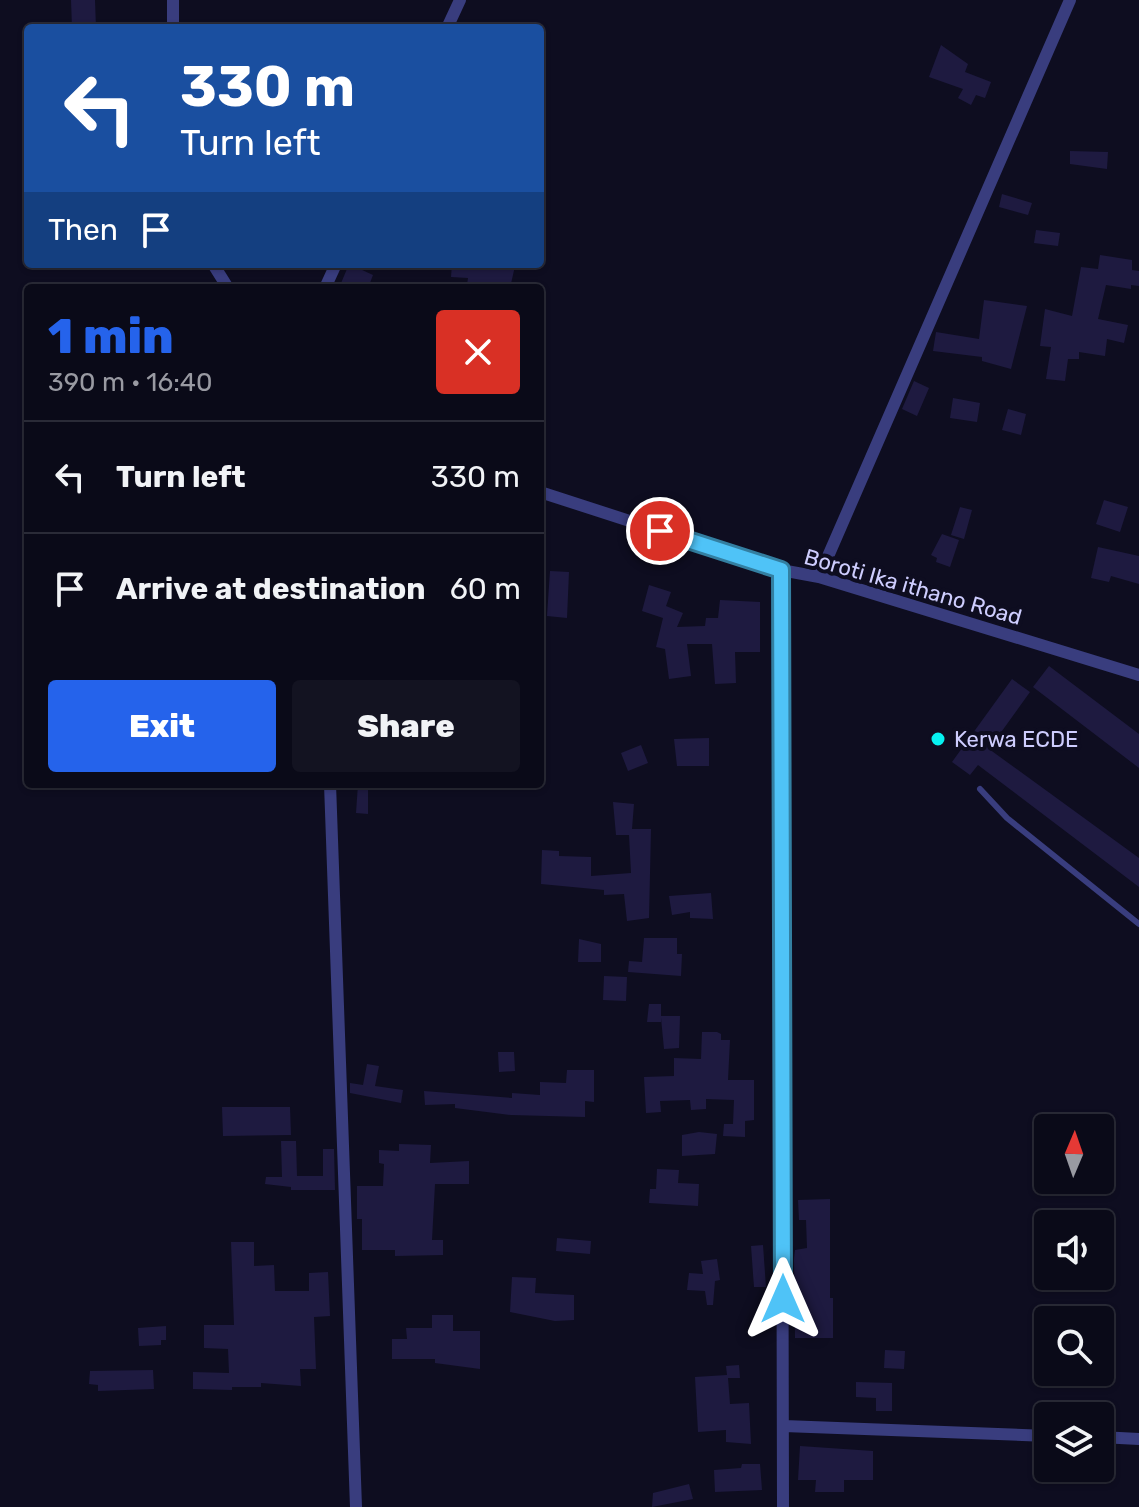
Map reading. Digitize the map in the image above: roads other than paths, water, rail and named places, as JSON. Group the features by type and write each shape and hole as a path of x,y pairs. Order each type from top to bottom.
{"street":[{"path":"173,0 173,24"},
{"path":"449,24 460,0"},
{"path":"819,577 1070,0"},
{"name":"Boroti Ika ithano Road","path":"544,493 781,570 819,577 1139,675"},
{"path":"781,570 783,1507"},
{"path":"330,788 356,1507"},
{"path":"784,1426 1034,1435"},
{"path":"1114,1438 1139,1439"}],"lane":[{"path":"980,789 1007,818 1139,924"}],"place":[{"name":"Kerwa ECDE","path":"938,739"}]}
